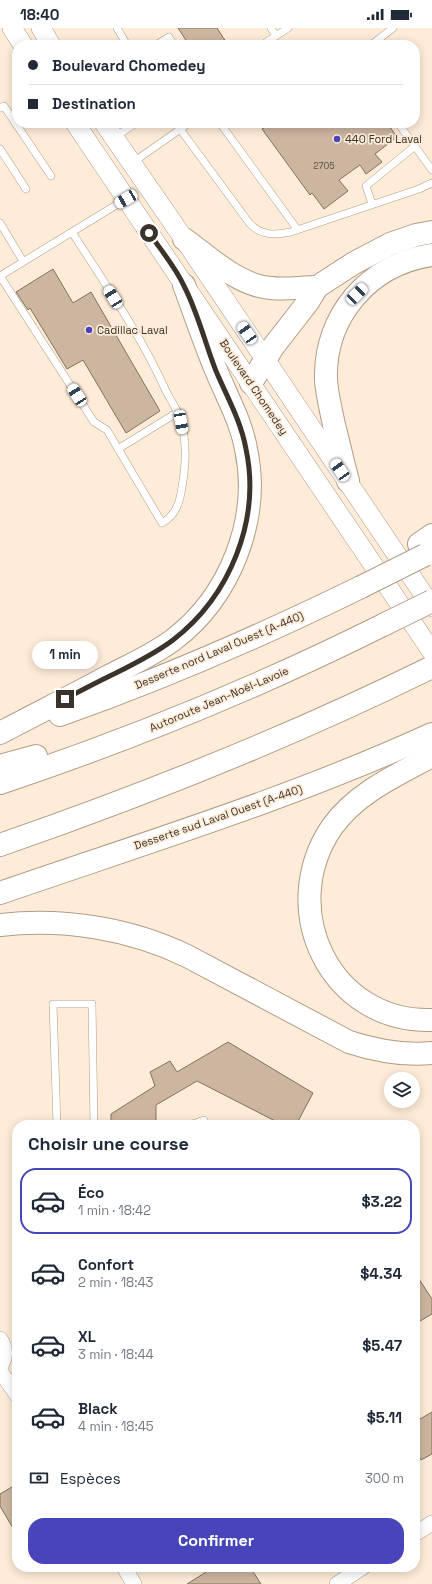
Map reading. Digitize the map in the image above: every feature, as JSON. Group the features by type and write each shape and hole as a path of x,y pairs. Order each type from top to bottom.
{"main road":[{"path":"251,383 276,342 308,302 317,287 354,263 390,244 416,235 432,232"},
{"path":"184,239 235,276 250,284 271,288 317,287"},
{"path":"348,481 327,390 326,363 332,336 340,318 351,302 374,278 403,262 432,255"},
{"path":"0,734 134,664 174,639 194,621 212,600 226,578 237,554 245,528 249,502 250,475 246,449 235,412 216,371 184,285"},
{"name":"Desserte nord Laval Ouest (A-440)","path":"0,734 92,703 188,665 284,623 361,587 427,546"},
{"name":"Autoroute Jean-Noël-Lavoie","path":"0,783 83,754 176,718 294,668 432,601"},
{"path":"0,845 119,803 243,753 425,670"},
{"path":"0,766 176,718"},
{"name":"Desserte sud Laval Ouest (A-440)","path":"0,893 284,795 432,734"},
{"path":"432,756 370,791 340,818 327,836 317,855 310,877 308,898 310,918 316,942 326,962 338,980 356,995 384,1012 406,1018 432,1020"},
{"path":"0,924 34,922 69,924 101,928 137,937 181,953 349,1042 372,1049 394,1053 432,1053"}],"street":[{"path":"12,28 20,40"},
{"path":"41,28 48,40"},
{"name":"Boulevard Chomedey","path":"78,128 432,652"},
{"path":"109,130 432,607"},
{"path":"0,1339 5,1352 4,1359 0,1367"},
{"path":"0,1371 12,1388"},
{"path":"420,1531 432,1523"},
{"path":"127,1572 134,1584"},
{"path":"337,1584 355,1572"}],"lane":[{"path":"117,28 124,40"},
{"path":"271,28 276,36"},
{"path":"270,40 288,28"},
{"path":"377,40 393,28"},
{"path":"0,108 4,106 12,118"},
{"path":"19,128 51,176"},
{"path":"224,128 297,229"},
{"path":"402,128 432,168"},
{"path":"131,163 180,129 254,228 263,233 274,234 297,229 419,190 432,183"},
{"path":"372,204 366,186 415,146"},
{"path":"0,150 26,189"},
{"path":"72,232 146,350 178,412 185,449 184,475 179,503 174,513 168,520 162,523 106,430 94,422 0,276 23,261 126,199"},
{"path":"0,223 23,261"},
{"path":"118,449 178,412"},
{"path":"57,1120 53,1004 92,1004 94,1120"}],"building":[{"path":"178,28 217,28 225,40 186,40"},
{"path":"391,128 397,137 375,154 382,162 366,174 360,165 339,180 348,191 324,209 312,193 310,195 262,129"},
{"path":"53,269 73,303 91,292 160,411 126,433 83,360 67,369 30,308 28,310 16,292"},
{"path":"228,1042 313,1093 299,1120 273,1120 197,1081 156,1105 156,1120 111,1120 111,1114 155,1086 150,1072 170,1061 177,1072"},
{"path":"420,1281 432,1299 432,1314 420,1321"},
{"path":"432,1412 432,1454 421,1460 420,1458 420,1419"},
{"path":"12,1487 12,1526 0,1506 0,1494"},
{"path":"206,1572 253,1572 261,1584 187,1584"}],"place":[{"name":"440 Ford Laval","path":"337,139"},
{"name":"Cadillac Laval","path":"89,330"}],"route":[{"path":"65,699 149,656 174,639 194,621 212,600 226,578 242,541 245,528 249,502 250,475 240,424 230,399 216,371 184,285 149,233"}]}
